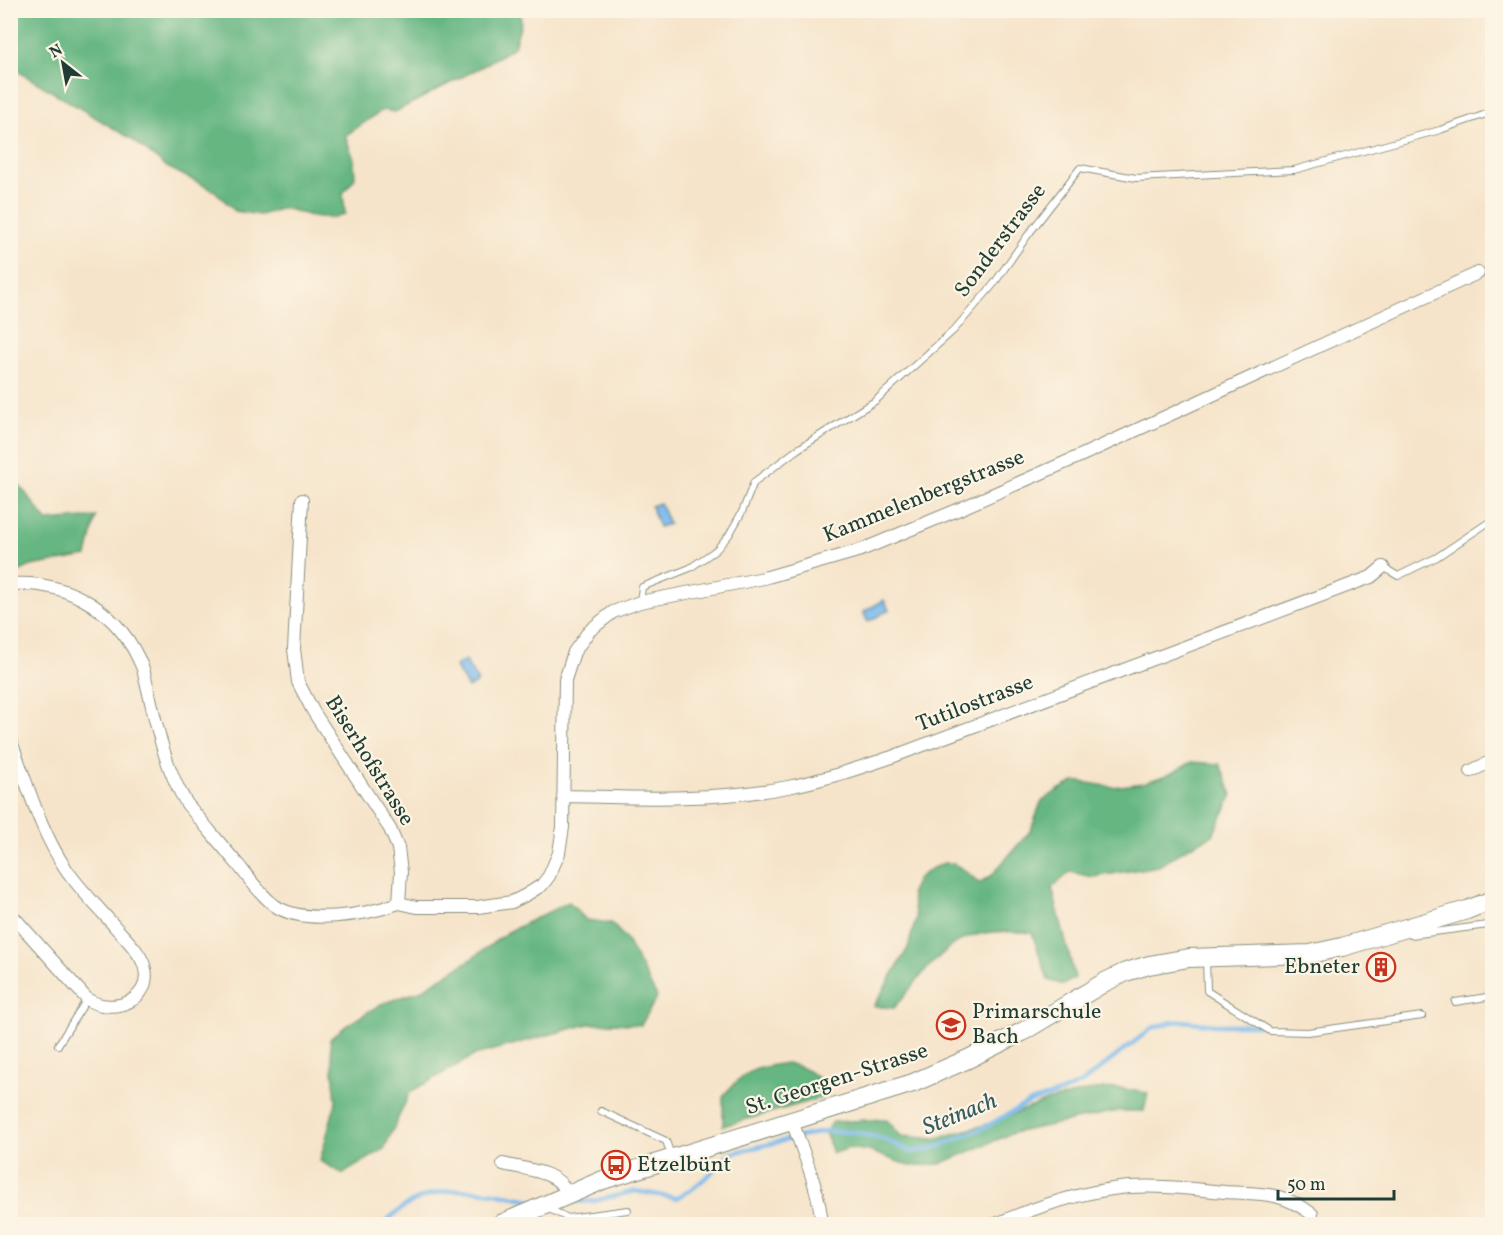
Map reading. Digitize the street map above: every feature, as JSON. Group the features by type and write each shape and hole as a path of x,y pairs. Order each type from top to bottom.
{"street":[{"name":"Kammelenbergstrasse","path":"399,903 417,907 478,906 512,902 542,885 549,876 559,854 563,827 565,680 574,652 589,631 613,612 640,602 764,578 861,550 1080,456 1478,273"},
{"name":"Biserhofstrasse","path":"302,500 294,650 298,681 313,711 390,829 398,848 401,872 399,903"},
{"name":"Tutilostrasse","path":"563,796 631,798 720,795 787,787 833,776 921,746 1256,621 1371,577 1383,567"},
{"path":"10,584 45,585 68,592 97,607 124,634 143,670 167,763 179,790 187,804 249,878 276,906 301,916 315,918 383,909 399,903"},
{"path":"10,739 56,853 81,888 135,949 144,965 144,981 139,994 130,1002 118,1006 104,1007 87,999 10,913"},
{"path":"1472,771 1492,761"},
{"name":"St. Georgen-Strasse","path":"501,1224 603,1180 672,1157 794,1127 913,1083 1022,1032 1105,982 1126,972 1169,961 1310,954 1403,929 1492,900"},
{"path":"794,1127 815,1188 822,1224"},
{"path":"503,1164 556,1178 564,1184 568,1195"},
{"path":"996,1224 1071,1197 1129,1187 1276,1195 1298,1203 1311,1219"}],"lane":[{"name":"Sonderstrasse","path":"640,602 642,587 690,568 716,550 734,527 754,482 798,449 875,401 954,330 993,285 1080,168 1136,178 1294,170 1440,130 1492,112"},
{"path":"1383,567 1398,576 1437,557 1492,520"},
{"path":"1403,929 1405,936 1488,925 1492,927"},
{"path":"1206,958 1207,991 1270,1031 1308,1032 1422,1016"},
{"path":"1455,1002 1487,997 1492,990"},
{"path":"58,1045 87,999"},
{"path":"601,1111 666,1141 672,1157"},
{"path":"544,1206 568,1218 628,1210"}],"green space":[{"path":"11,10 520,10 521,22 514,47 395,112 383,110 345,136 354,159 355,178 343,193 345,214 333,218 311,216 284,208 260,215 235,211 215,191 167,167 130,138 11,67"},
{"path":"10,473 47,521 96,517 87,556 31,566 11,575"},
{"path":"1192,762 1220,764 1232,795 1213,835 1159,866 1093,877 1070,872 1052,888 1075,978 1063,985 1048,980 1032,933 1010,931 987,933 961,940 950,947 929,966 894,1008 874,1006 908,948 916,918 911,892 918,878 944,863 954,864 979,883 991,876 1031,830 1041,802 1060,789 1075,781 1113,787 1143,783 1170,774"},
{"path":"569,902 586,920 611,923 626,939 657,997 641,1025 588,1024 475,1055 410,1092 384,1149 343,1174 320,1161 336,1101 330,1039 347,1025 381,1004 420,991 470,960 508,932"},
{"path":"787,1063 801,1067 817,1078 828,1096 723,1126 723,1096 737,1081 766,1066"},
{"path":"1120,1088 1148,1093 1144,1111 1118,1111 1013,1133 940,1164 910,1166 869,1151 850,1148 833,1153 825,1132 833,1122 886,1119 901,1136 934,1139 985,1125 1047,1101 1095,1089"}],"water":[{"path":"660,503 669,524 659,527 651,506"},
{"path":"884,600 889,610 868,622 863,612"},
{"path":"465,660 478,682 468,688 455,666"}],"waterway":[{"name":"Steinach","path":"570,1202 594,1201 635,1191 676,1198 692,1189 728,1155 825,1131 854,1132 886,1140 911,1152 925,1150 989,1125 1030,1102 1082,1083 1152,1028 1183,1021 1215,1025 1258,1025"},
{"name":"Steinach","path":"384,1224 400,1209 417,1199 435,1193 472,1191 531,1200"}],"place":[{"name":"Ebneter","path":"1381,967"},
{"name":"Primarschule Bach","path":"951,1025"},
{"name":"Etzelbünt","path":"616,1165"}]}
